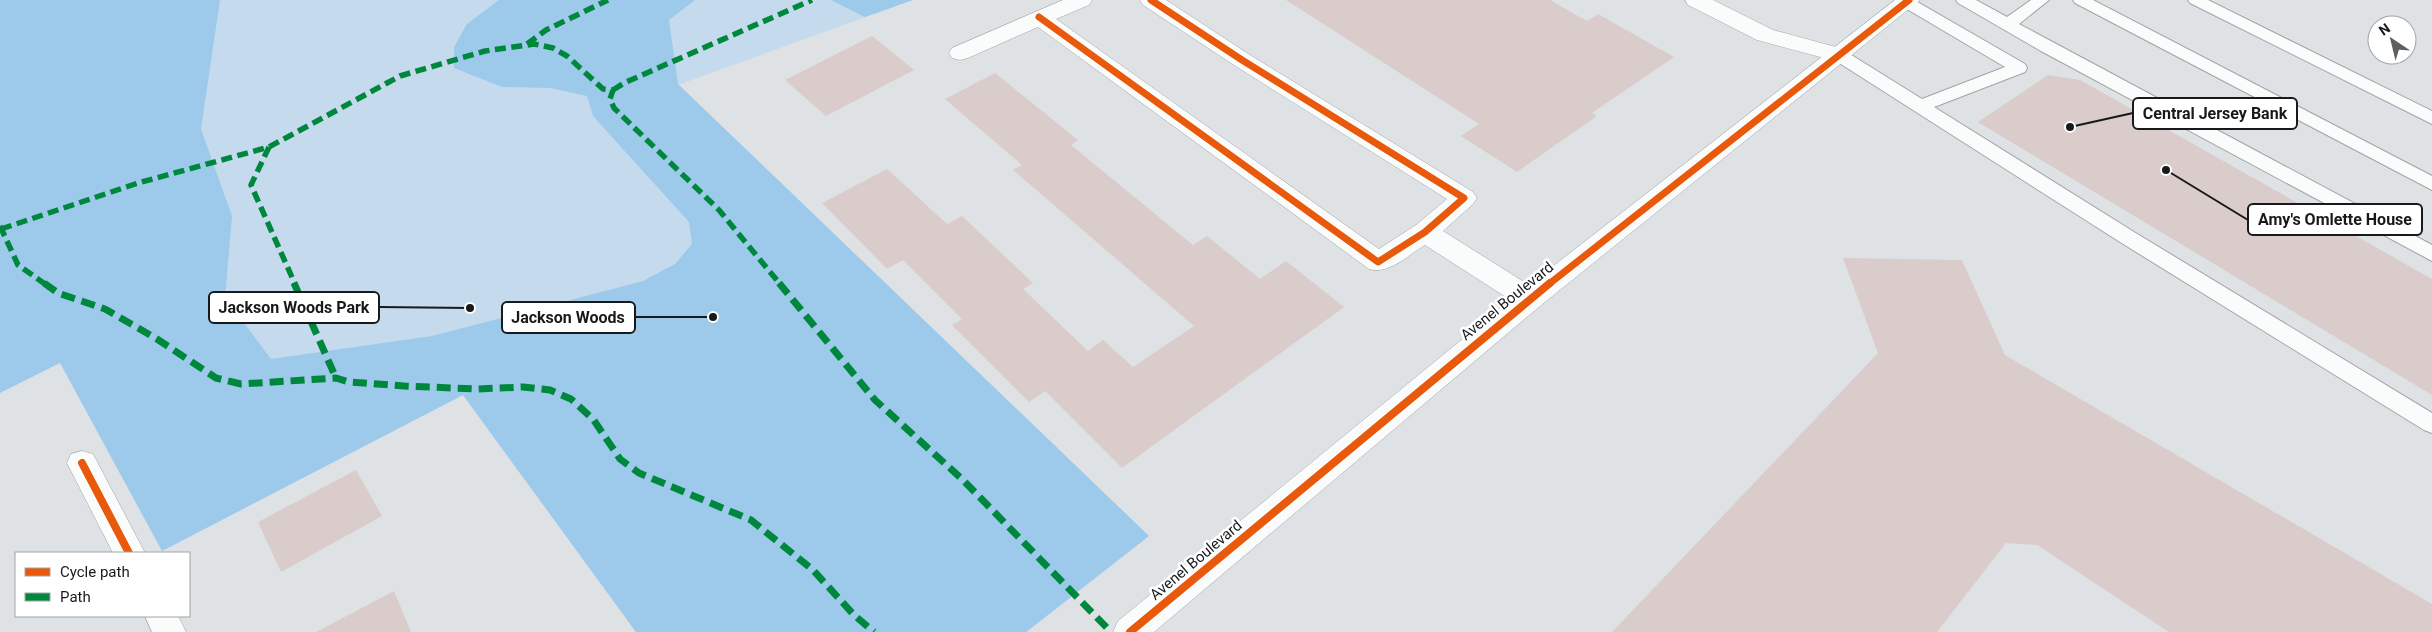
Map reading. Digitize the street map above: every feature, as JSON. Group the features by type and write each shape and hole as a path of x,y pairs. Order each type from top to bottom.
{"street":[{"path":"960,53 1081,0"},
{"path":"1039,17 1378,262 1425,232 1464,198 1242,60 1151,0"},
{"path":"1696,0 1765,35 1839,55"},
{"name":"Avenel Boulevard","path":"1130,632 1530,300 1782,98 1907,1"},
{"path":"1425,232 1530,300"},
{"path":"82,463 128,552"},
{"path":"161,617 169,632"}],"lane":[{"path":"1964,0 2048,48 2432,254"},
{"path":"2007,24 2041,0"},
{"path":"2081,0 2432,184"},
{"path":"2196,0 2432,118"},
{"path":"1907,1 2019,68"},
{"path":"1921,106 2019,68 2048,48"},
{"path":"1839,55 2119,231 2432,424"}],"shaded area":[{"path":"0,0 913,0 678,85 1149,536 1027,632 636,632 463,395 162,551"},
{"path":"0,0 220,0 201,129 232,216 225,298 271,359 432,336 643,281 675,264 692,244 689,222 593,116 587,96 551,88 502,87 454,68 454,47 467,24 499,0 695,0 669,20 678,84 1149,536 1026,632 636,632 463,395 162,551 60,363 0,393"},
{"path":"831,0 913,0 865,17"}],"building":[{"path":"1286,0 1550,0 1587,21 1598,14 1674,57 1592,113 1597,116 1517,172 1461,136 1479,124"},
{"path":"872,36 914,70 826,116 785,80"},
{"path":"995,73 1078,140 1071,145 1193,245 1207,236 1260,279 1286,261 1344,307 1122,468 1045,391 1029,402 952,325 962,319 903,260 887,269 822,203 887,169 947,224 962,216 1033,283 1023,289 1088,351 1103,340 1133,367 1194,326 1013,170 1022,165 945,99"},
{"path":"2048,75 2080,80 2432,279 2432,395 1978,122"},
{"path":"1843,258 1962,260 2005,355 2432,604 2432,632 2169,632 2037,545 2006,543 1937,632 1612,632 1878,353"},
{"path":"356,470 382,516 281,572 258,522"},
{"path":"394,591 411,632 316,632"}],"marked path":[{"path":"527,44 546,30 608,0"},
{"path":"613,90 624,83 812,0"},
{"path":"1,229 138,183 269,147 400,76 485,51 534,44 553,48 567,56 603,89 613,90 610,99 614,108 719,210 875,400 963,480 1111,632"},
{"path":"269,147 251,185 336,378"},
{"path":"0,226 18,265 58,293 105,309 157,339 216,378 241,384 336,378 349,382 404,386 478,389 523,387 550,390 571,399 593,419 620,459 639,473 751,520 813,570 854,615 874,632"}],"cycle path":[{"path":"1039,17 1378,262 1425,232 1464,198 1242,60 1151,0"},
{"path":"1130,632 1530,299 1909,0"},
{"path":"82,463 128,552"}],"place":[{"name":"Central Jersey Bank","path":"2070,127"},
{"name":"Amy's Omlette House","path":"2166,170"},
{"name":"Jackson Woods Park","path":"470,308"},
{"name":"Jackson Woods","path":"713,317"}]}
